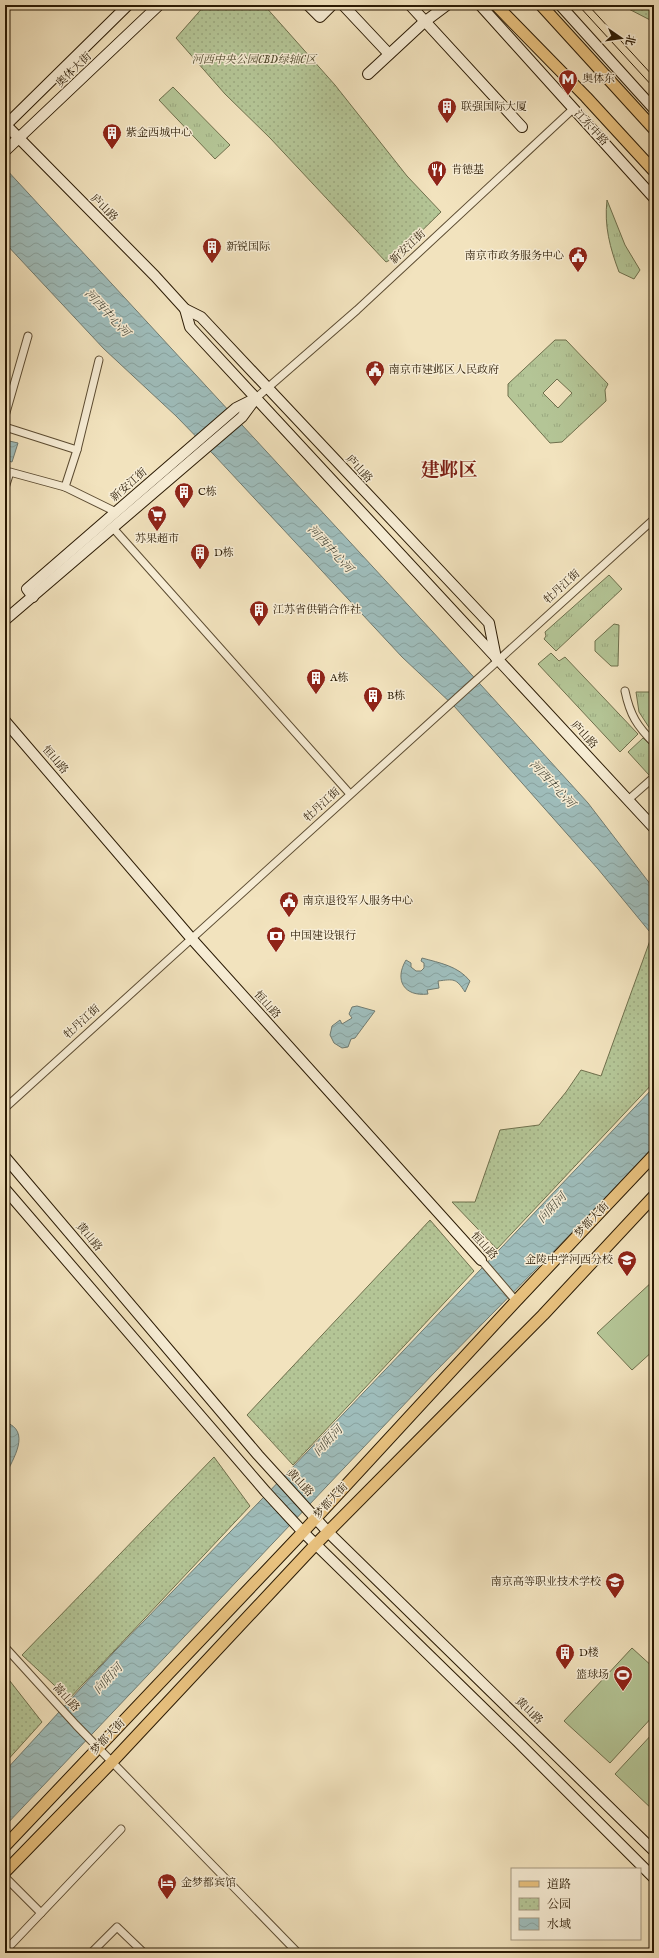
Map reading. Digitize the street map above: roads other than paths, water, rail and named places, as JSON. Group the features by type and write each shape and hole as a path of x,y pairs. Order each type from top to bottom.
{"main road":[{"name":"奥体大街","path":"5,125 128,5"},
{"name":"奥体大街","path":"5,151 19,140 159,5"},
{"path":"308,5 320,17 332,5"},
{"path":"343,5 389,54"},
{"path":"410,5 522,127"},
{"path":"368,74 446,5"},
{"name":"江东中路","path":"480,5 654,198"},
{"name":"江东中路","path":"496,5 586,97 654,171"},
{"path":"541,5 654,129"},
{"path":"560,5 654,109"},
{"name":"庐山路","path":"5,125 155,276 185,309 201,317 489,623 497,660"},
{"name":"庐山路","path":"185,309 190,327 654,828"},
{"name":"新安江街","path":"5,620 113,528 236,408 256,398"},
{"name":"新安江街","path":"33,596 27,589 116,512 192,452 242,417 256,398"},
{"name":"恒山路","path":"5,721 191,938 481,1260"},
{"name":"梦都大街","path":"5,1846 303,1532 516,1301 654,1155"},
{"name":"黄山路","path":"5,1157 278,1478 316,1517 328,1532 654,1851"},
{"path":"5,1189 266,1492 315,1545 654,1878"},
{"name":"梦都大街","path":"5,1872 112,1762 315,1545 543,1315 654,1196"}],"street":[{"name":"新安江街","path":"256,398 357,310 573,109"},
{"path":"5,416 28,336"},
{"path":"65,487 77,450 99,360"},
{"path":"5,427 77,450"},
{"path":"5,488 10,472 65,487 116,512"},
{"name":"牡丹江街","path":"5,1108 654,519"},
{"path":"113,528 350,794"},
{"path":"625,691 628,709 641,730 654,743"},
{"path":"628,800 654,777"},
{"name":"恒山路","path":"481,1260 516,1301"},
{"name":"嵩山路","path":"5,1647 76,1725 298,1953"},
{"path":"5,1950 121,1829"},
{"path":"5,1877 41,1913"},
{"path":"91,1953 117,1927 144,1953"}],"water":[{"name":"河西中心河","path":"5,168 432,631 588,803 654,889 654,937 598,869 454,706 402,657 215,456 176,416 104,349 5,243"},
{"path":"5,440 18,443 12,462 5,460"},
{"path":"422,958 454,968 460,972 470,981 465,992 454,980 438,981 439,988 427,990 428,994 413,993 407,990 401,980 401,974 406,960 411,963 411,967 416,971 421,971 424,968 424,963 421,961"},
{"path":"357,1006 375,1011 355,1038 351,1039 348,1047 342,1048 334,1043 330,1035 332,1026 340,1020 342,1024 352,1018 349,1014 352,1007"},
{"name":"向阳河","path":"654,1087 654,1149 434,1373 5,1826 5,1771 114,1652 289,1471"},
{"path":"5,1422 13,1426 18,1432 19,1439 16,1454 5,1476"}],"tram line":[{"path":"578,5 654,88"},
{"path":"588,5 654,77"}],"place":[{"name":"奥体东","path":"568,96"},
{"name":"联强国际大厦","path":"447,124"},
{"name":"紫金西城中心","path":"112,150"},
{"name":"肯德基","path":"437,187"},
{"name":"新锐国际","path":"212,264"},
{"name":"南京市政务服务中心","path":"578,273"},
{"name":"南京市建邺区人民政府","path":"375,387"},
{"name":"C栋","path":"184,509"},
{"name":"苏果超市","path":"157,532"},
{"name":"D栋","path":"200,570"},
{"name":"江苏省供销合作社","path":"259,627"},
{"name":"A栋","path":"316,695"},
{"name":"B栋","path":"373,713"},
{"name":"南京退役军人服务中心","path":"289,918"},
{"name":"中国建设银行","path":"276,953"},
{"name":"金陵中学河西分校","path":"627,1277"},
{"name":"南京高等职业技术学校","path":"615,1599"},
{"name":"D楼","path":"565,1670"},
{"name":"篮球场","path":"623,1692"},
{"name":"金梦都宾馆","path":"167,1900"}],"district":[{"name":"建邺区","path":"449,471"}],"park label":[{"name":"河西中央公园CBD绿轴C区","path":"254,60"}]}
